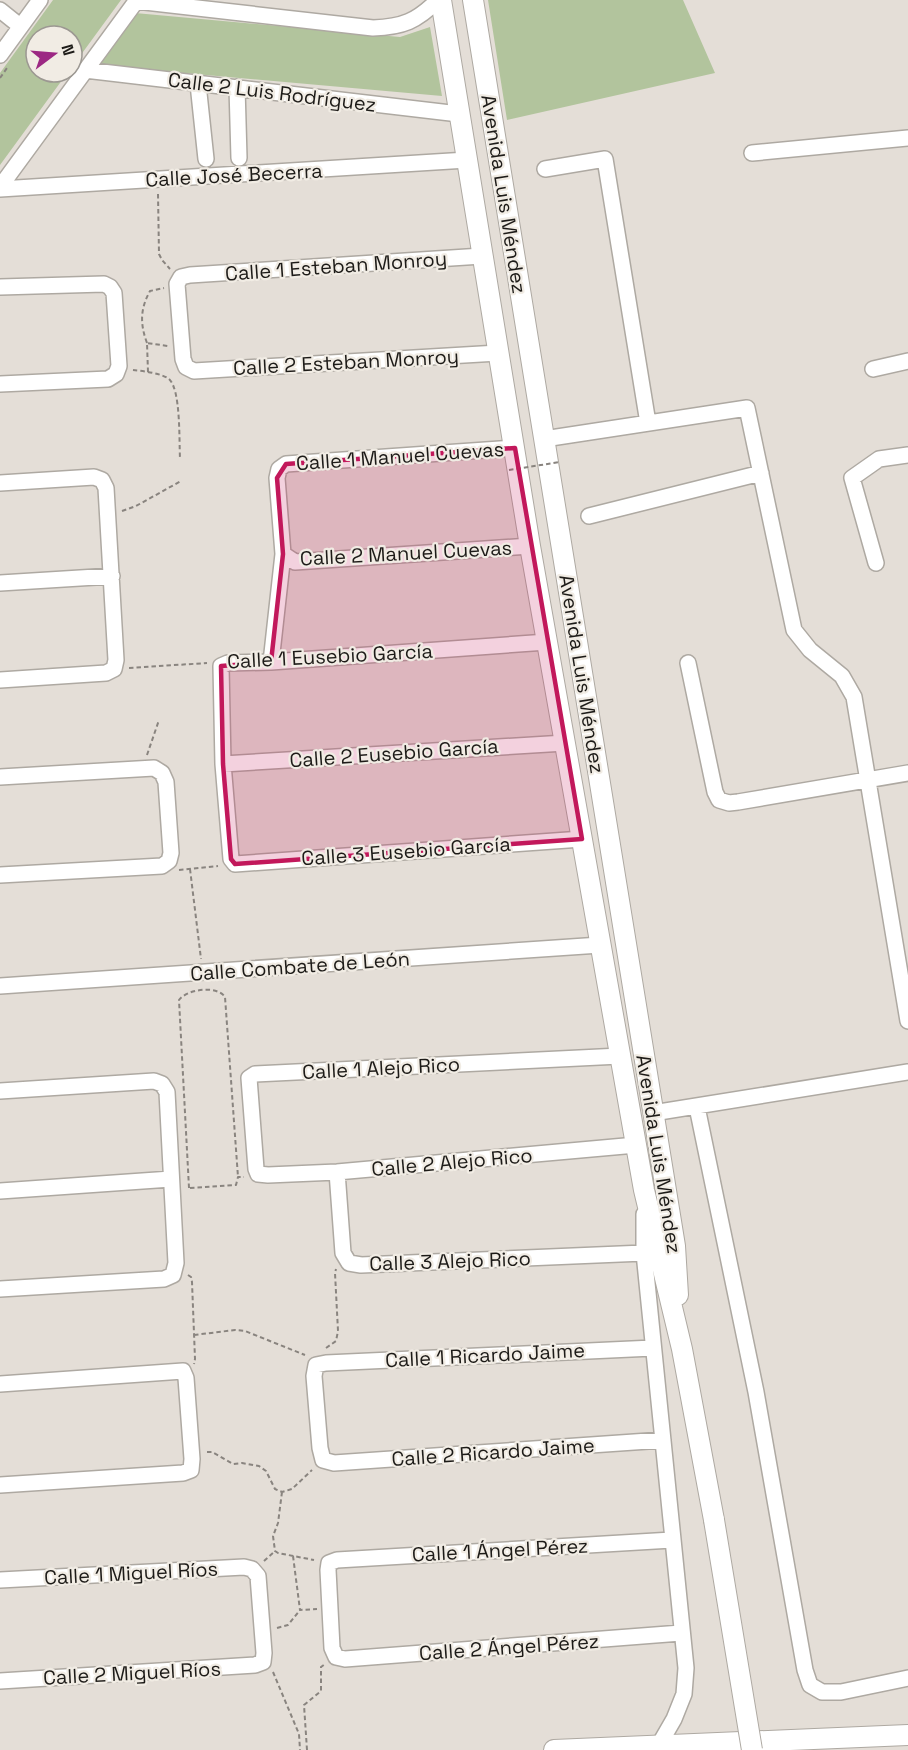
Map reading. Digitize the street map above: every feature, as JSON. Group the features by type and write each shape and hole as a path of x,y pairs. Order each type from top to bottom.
{"main road":[{"name":"Avenida Luis Méndez","path":"440,0 530,546 600,945 644,1190 682,1349 714,1520 752,1750"},
{"name":"Avenida Luis Méndez","path":"473,0 675,1246 682,1349"},
{"path":"554,1750 659,1745 702,1746 907,1735"}],"street":[{"path":"0,55 40,0"},
{"path":"0,188 136,1 200,4 373,28 407,23 423,15 440,0"},
{"path":"0,10 20,26"},
{"name":"Calle 2 Luis Rodríguez","path":"85,70 459,114"},
{"path":"198,84 206,159"},
{"path":"237,87 238,158"},
{"path":"752,153 908,138"},
{"path":"545,169 605,159 648,423"},
{"name":"Calle José Becerra","path":"0,188 467,160"},
{"name":"Calle 1 Esteban Monroy","path":"182,281 482,256"},
{"path":"182,281 182,348"},
{"path":"0,287 104,284 110,287 114,293 119,366 113,374 0,384"},
{"name":"Calle 2 Esteban Monroy","path":"182,348 186,367 194,371 498,353"},
{"path":"873,369 908,361"},
{"path":"544,439 747,408 794,630 810,650 842,676 854,697 908,1021"},
{"name":"Calle 1 Manuel Cuevas","path":"283,554 277,478 279,469 286,464 515,448"},
{"path":"876,563 852,478 879,459 908,454"},
{"path":"589,516 761,473"},
{"path":"0,483 94,477 102,480 106,488 108,514 115,665 106,674 0,680"},
{"name":"Calle 2 Manuel Cuevas","path":"283,554 295,562 530,546"},
{"path":"271,662 283,554"},
{"path":"0,583 112,576"},
{"name":"Calle 1 Eusebio García","path":"228,663 271,662 547,642"},
{"path":"228,663 221,666 223,764 233,861"},
{"path":"688,663 715,792 719,800 729,803 738,802 908,773"},
{"name":"Calle 2 Eusebio García","path":"223,764 565,742"},
{"path":"0,777 148,768 162,773 166,782 171,853 169,861 162,866 0,875"},
{"name":"Calle 3 Eusebio García","path":"233,861 582,839"},
{"name":"Calle Combate de León","path":"0,986 600,945"},
{"name":"Calle 1 Alejo Rico","path":"267,1175 258,1174 256,1169 249,1078 255,1074 620,1056"},
{"path":"653,1113 908,1072"},
{"path":"0,1091 154,1081 162,1083 167,1092 176,1263 173,1275 164,1279 0,1289"},
{"path":"697,1107 756,1392 805,1670 810,1685 822,1692 841,1692 908,1678"},
{"name":"Calle 2 Alejo Rico","path":"267,1175 337,1172 636,1145"},
{"name":"Calle 3 Alejo Rico","path":"337,1172 343,1253 349,1263 361,1265 644,1253"},
{"path":"0,1191 171,1184"},
{"name":"Avenida Luis Méndez","path":"644,1190 644,1253 686,1668 684,1694 674,1719 659,1745"},
{"name":"Calle 1 Ricardo Jaime","path":"314,1360 326,1363 653,1348"},
{"path":"314,1360 320,1448 323,1460"},
{"path":"0,1384 183,1371 186,1378 192,1453 190,1470 183,1473 0,1485"},
{"name":"Calle 2 Ricardo Jaime","path":"323,1460 334,1463 663,1440"},
{"name":"Calle 1 Ángel Pérez","path":"329,1563 337,1560 672,1540"},
{"path":"329,1563 332,1648 336,1657"},
{"name":"Calle 1 Miguel Ríos","path":"0,1580 244,1567 252,1569 258,1576 262,1630"},
{"path":"262,1630 262,1662"},
{"name":"Calle 2 Ángel Pérez","path":"336,1657 345,1659 681,1633"},
{"name":"Calle 2 Miguel Ríos","path":"0,1681 255,1665 262,1662"}],"path":[{"path":"148,372 147,343 141,317 146,298 150,291 182,281 159,254 158,179"},
{"path":"147,343 182,348"},
{"path":"113,374 148,372 167,378 174,385 180,458"},
{"path":"509,470 560,462"},
{"path":"108,514 129,510 181,481"},
{"name":"Calle 1 Eusebio García","path":"115,665 228,663"},
{"path":"148,768 159,720"},
{"path":"162,866 173,871 233,861"},
{"path":"190,869 203,972"},
{"path":"171,1184 189,1188 236,1185 238,1177 225,997 217,990 192,991 183,994 179,1000 189,1188"},
{"path":"238,1177 267,1175"},
{"path":"194,1335 235,1330 246,1331 314,1360 336,1341 338,1331 335,1273 343,1253"},
{"path":"173,1275 186,1274 191,1277 195,1359 193,1366 183,1371"},
{"path":"192,1453 212,1452 232,1464 243,1463 259,1466 266,1472 275,1489 282,1492 292,1489 323,1460"},
{"path":"282,1492 279,1516 273,1536 275,1551 329,1563"},
{"path":"262,1630 288,1625 300,1610 293,1556"},
{"path":"300,1610 330,1608"},
{"path":"307,1750 304,1705 321,1691 321,1666 336,1657"},
{"path":"262,1662 273,1671 299,1734 300,1750"},
{"path":"299,1734 306,1733"}],"highlighted area":[{"path":"515,448 582,839 235,864 231,859 223,764 221,666 271,662 283,554 277,478 286,464"}],"green space":[{"path":"53,0 121,0 84,51 84,24 36,24"},
{"path":"488,0 683,0 715,73 507,120"},
{"path":"135,13 400,37 430,27 442,96 95,65"},
{"path":"24,40 24,84 59,84 0,165 0,73"}]}
